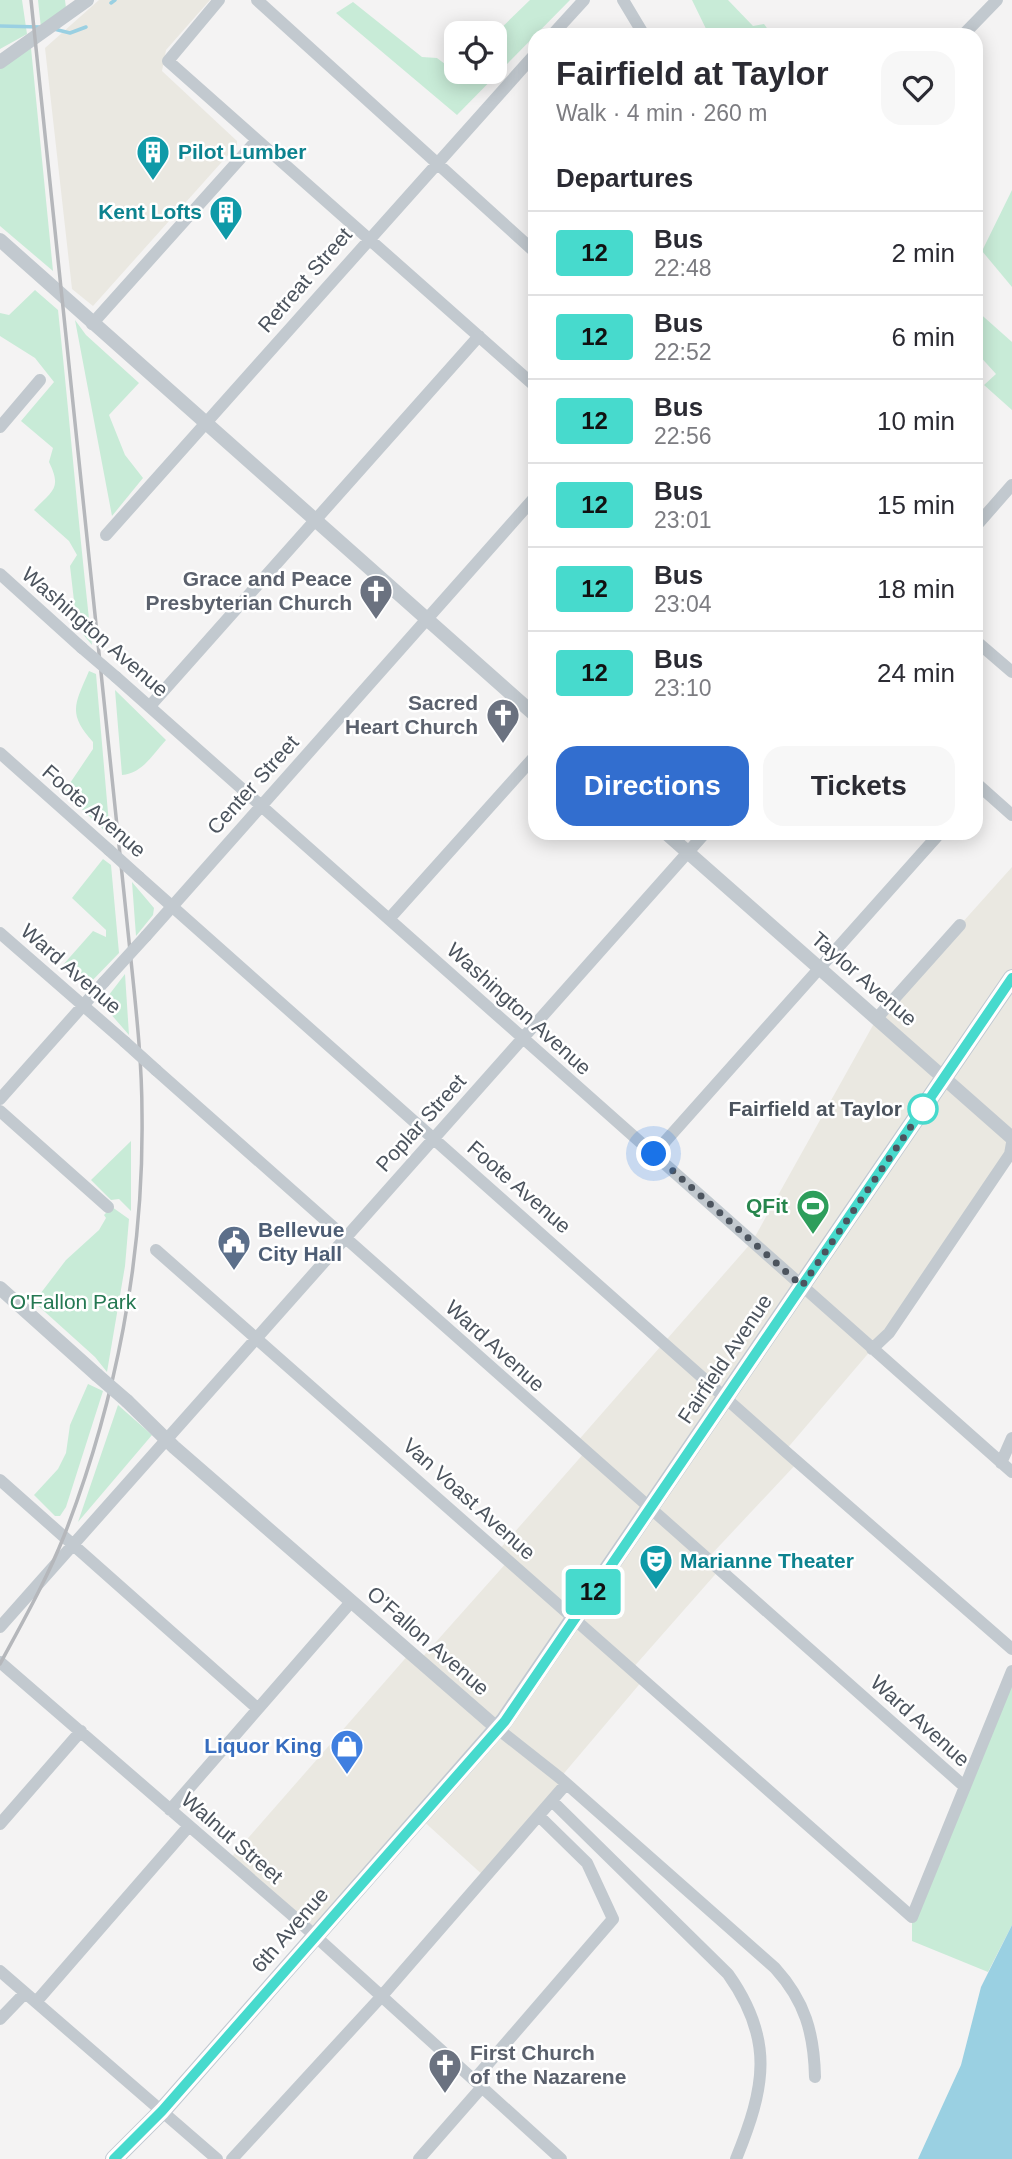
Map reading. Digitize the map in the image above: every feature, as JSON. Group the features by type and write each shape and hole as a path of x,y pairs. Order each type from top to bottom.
{"main road":[{"name":"Fairfield Avenue","path":"498,1729 1012,978"},
{"name":"6th Avenue","path":"114,2159 162,2111 498,1729"}],"street":[{"path":"0,62 87,0"},
{"path":"219,0 168,61 528,380"},
{"path":"257,0 528,246"},
{"path":"558,28 584,0"},
{"path":"623,0 641,28"},
{"path":"970,28 997,0"},
{"name":"Retreat Street","path":"106,535 528,61"},
{"path":"92,324 256,141"},
{"path":"0,240 528,709"},
{"path":"150,706 318,521 480,336"},
{"path":"0,427 40,380"},
{"path":"983,518 1012,485"},
{"name":"Center Street","path":"0,1099 528,505"},
{"name":"Washington Avenue","path":"0,574 1012,1472"},
{"path":"983,647 1012,672"},
{"name":"Foote Avenue","path":"0,754 1012,1649"},
{"path":"389,919 528,764"},
{"path":"983,791 1012,815"},
{"name":"Taylor Avenue","path":"674,840 1012,1140"},
{"name":"Poplar Street","path":"0,1626 74,1546 117,1493 699,840"},
{"path":"654,1154 934,840"},
{"path":"877,1018 960,925"},
{"name":"Ward Avenue","path":"0,933 965,1787"},
{"path":"0,1111 108,1207"},
{"path":"872,1349 880,1345 1010,1154 1012,1140"},
{"name":"Van Voast Avenue","path":"156,1250 912,1917 965,1787"},
{"name":"O’Fallon Avenue","path":"0,1289 351,1602 566,1784 785,1978 808,2017 815,2051 815,2077"},
{"path":"1001,1463 1012,1438"},
{"path":"0,1480 257,1708"},
{"path":"170,1810 351,1602"},
{"name":"Walnut Street","path":"0,1662 314,1936 561,2159"},
{"path":"965,1787 1012,1671"},
{"path":"0,1824 81,1731"},
{"path":"232,2159 380,1998 566,1784"},
{"path":"552,1801 728,1974 745,1998 760,2040 761,2081 754,2111 736,2159"},
{"path":"419,2159 613,1919 587,1863 540,1817"},
{"path":"36,2003 189,1826"},
{"path":"0,1971 217,2159"},
{"path":"0,2019 25,1993"}],"shaded area":[{"path":"99,0 210,0 166,50 162,71 237,141 237,145 93,306 72,289 45,48"},
{"path":"1012,867 1012,1143 872,1349 785,1451 798,1462 708,1558 720,1569 632,1669 643,1680 560,1778 566,1784 485,1877 420,1818 314,1936 228,1861 410,1653 419,1661 508,1561 498,1551 585,1452 576,1443 752,1242 877,1018"}],"green space":[{"path":"0,0 22,0 27,34 0,49"},
{"path":"38,0 65,0 66,8 41,28"},
{"path":"530,0 570,0 542,28 528,28 528,43 507,64 507,22"},
{"path":"692,0 728,0 753,26 764,24 767,28 706,28"},
{"path":"353,2 422,57 437,58 444,63 444,84 487,84 457,115 336,13"},
{"path":"31,48 53,271 0,226 0,68"},
{"path":"1012,190 1012,287 983,249"},
{"path":"35,290 58,310 92,645 77,627 70,566 77,555 69,541 34,510 54,489 55,478 49,462 53,448 21,421 54,382 35,358 0,336 0,313 9,315"},
{"path":"983,316 1012,342 1012,410 984,385 996,374 983,360"},
{"path":"75,320 86,335 139,383 109,415 125,455 143,478 112,516"},
{"path":"89,671 96,674 110,836 64,792 93,749 93,742 79,723 76,708"},
{"path":"115,690 166,740 136,771 122,775"},
{"path":"103,859 111,865 119,953 86,987 62,966 93,931 106,937 106,930 72,898"},
{"path":"132,882 154,908 153,915 136,936"},
{"path":"125,974 129,1035 102,1004"},
{"path":"131,1141 131,1211 119,1199 111,1200 91,1180"},
{"name":"O'Fallon Park","path":"112,1207 129,1219 125,1266 107,1372 95,1357 34,1302 66,1260 99,1230 106,1218 104,1215"},
{"path":"88,1384 103,1391 66,1507 60,1516 55,1516 34,1495 58,1469 66,1453 70,1425"},
{"path":"118,1405 152,1435 78,1522"},
{"path":"1012,1671 1012,1925 988,1972 912,1941 912,1917"}],"water":[{"path":"1012,1925 1012,2159 918,2159 961,2065 981,1987"}],"waterway":[{"path":"111,3 115,0"},
{"path":"0,26 40,27"},
{"path":"54,29 70,33 86,27"}],"railway":[{"path":"0,1664 34,1601 64,1536 98,1434 112,1381 132,1275 141,1168 142,1096 136,1006 31,0"}],"bus line":[{"name":"12","path":"114,2159 162,2111 505,1721 1012,978"}],"place":[{"name":"Pilot Lumber","path":"153,182"},
{"name":"Kent Lofts","path":"226,242"},
{"name":"Grace and Peace Presbyterian Church","path":"376,621"},
{"name":"Sacred Heart Church","path":"503,745"},
{"name":"Fairfield at Taylor","path":"923,1109"},
{"name":"QFit","path":"813,1236"},
{"name":"Bellevue City Hall","path":"234,1272"},
{"name":"Marianne Theater","path":"656,1591"},
{"name":"Liquor King","path":"347,1776"},
{"name":"First Church of the Nazarene","path":"445,2095"}],"route":[{"path":"654,1154 802,1286 923,1109"}]}
